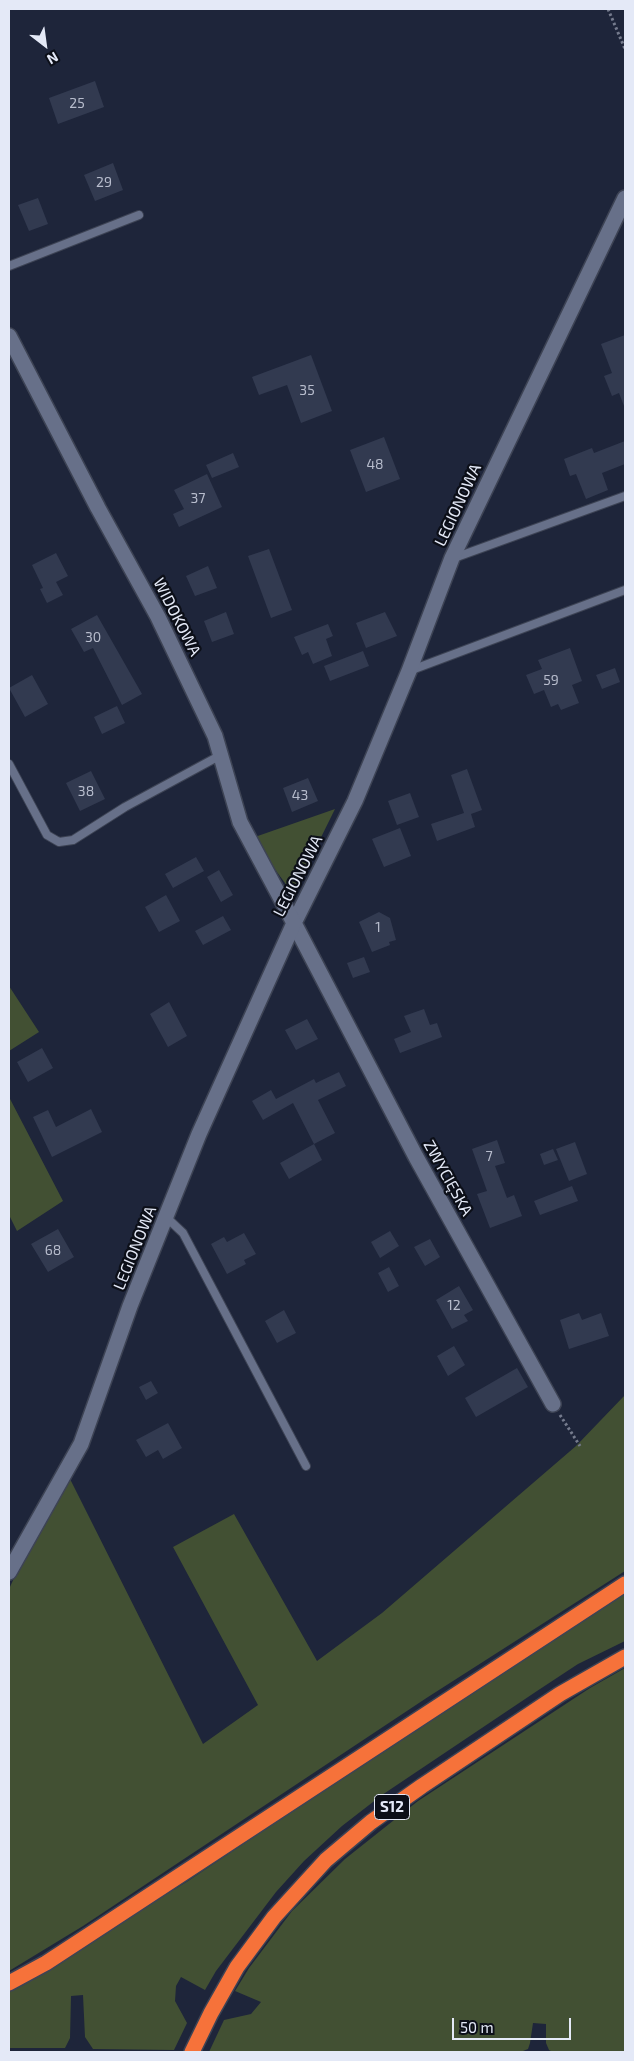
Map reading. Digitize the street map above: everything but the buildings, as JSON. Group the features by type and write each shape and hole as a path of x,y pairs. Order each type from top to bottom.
{"highway":[{"path":"9,1983 46,1963 625,1584"},
{"name":"S12","path":"192,2052 211,2012 237,1967 260,1935 299,1888 342,1846 386,1811 515,1724 589,1676 625,1657"}],"street":[{"name":"LEGIONOWA","path":"9,1572 81,1444 199,1134 294,923 355,801 409,671 452,558 625,198"},
{"name":"WIDOKOWA","path":"9,336 98,508 158,617 215,736 240,822 294,923"},
{"name":"ZWYCIĘSKA","path":"294,923 416,1157 552,1404"}],"lane":[{"path":"9,266 139,215"},
{"path":"452,558 625,496"},
{"path":"409,671 625,590"},
{"path":"9,764 47,835 60,842 72,840 126,807 220,755"},
{"path":"166,1218 183,1233 306,1466"}],"path":[{"path":"608,9 625,49"},
{"path":"552,1404 580,1446"}],"green space":[{"path":"335,809 293,894 252,838"},
{"path":"9,986 39,1032 9,1051"},
{"path":"9,1097 63,1201 17,1231 9,1215"},
{"path":"625,1395 625,1571 428,1697 83,1926 9,1971 9,1589 21,1563 70,1479 203,1744 258,1705 173,1547 234,1514 317,1661 382,1613 576,1446"},
{"path":"625,1592 625,1641 578,1664 382,1795 342,1826 304,1861 276,1892 216,1971 205,1990 181,1977 176,1986 175,2001 187,2023 174,2050 93,2049 85,2037 83,1995 71,1996 70,2038 65,2048 9,2048 9,1990 188,1881 387,1747"},
{"path":"625,1668 625,2052 553,2052 549,2050 546,2043 546,2024 533,2023 528,2049 523,2051 209,2052 224,2020 251,2014 261,2002 235,1991 249,1968 292,1911 345,1859 418,1801 590,1688"}]}
